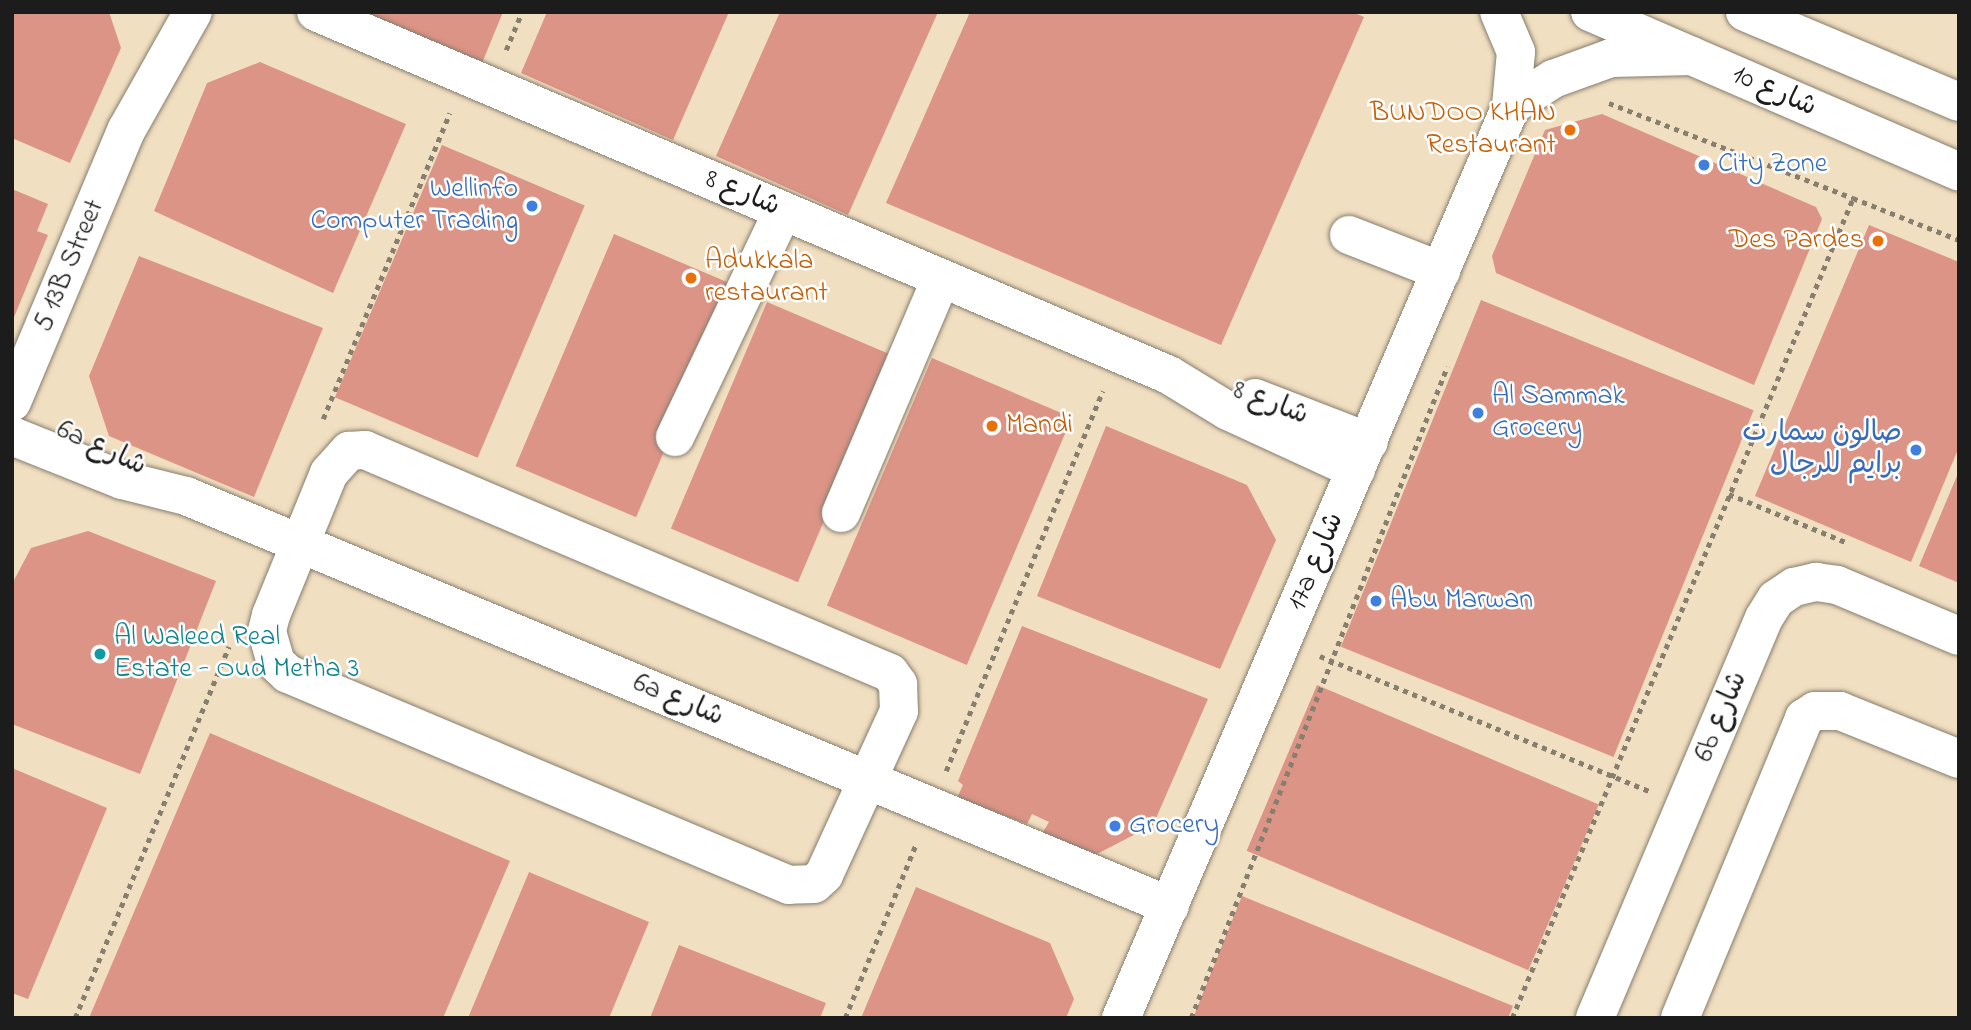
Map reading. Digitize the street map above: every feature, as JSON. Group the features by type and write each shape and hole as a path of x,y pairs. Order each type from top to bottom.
{"street":[{"name":"5 13B Street","path":"127,130 136,80 164,12"},
{"name":"5 13B Street","path":"15,390 127,130 193,12"},
{"name":"شارع 8","path":"316,12 1169,374 1228,411 1362,456"},
{"name":"17a شارع","path":"1121,1018 1511,106 1516,52 1499,12"},
{"name":"شارع 10","path":"1590,12 1959,172"},
{"path":"1745,12 1959,102"},
{"path":"1511,106 1553,79 1611,58 1692,56"},
{"path":"675,437 783,211"},
{"path":"1349,235 1441,271"},
{"path":"841,513 942,279"},
{"name":"6a شارع","path":"15,390 186,496"},
{"name":"6a شارع","path":"12,436 122,480 186,496 1170,906"},
{"path":"349,451 379,454 890,673 898,684 898,711 868,780 824,875 801,887 776,879 288,674 276,663 267,631 337,460 349,451"},
{"name":"6b شارع","path":"1595,1018 1764,618 1776,599 1794,587 1816,582 1837,585 1959,636"},
{"path":"1680,1018 1804,719 1815,711 1840,711 1959,760"}],"path":[{"path":"1598,100 1959,240"},
{"path":"1512,1018 1853,198"},
{"path":"845,1018 1118,353"},
{"path":"1191,1018 1453,354"},
{"path":"1729,494 1857,547"},
{"path":"1284,642 1685,805"}],"building":[{"path":"12,12 109,12 121,48 70,163 12,138"},
{"path":"364,12 503,12 482,63"},
{"path":"547,12 729,12 673,140 521,73"},
{"path":"780,12 938,12 848,215 716,156"},
{"path":"970,12 1352,12 1364,17 1221,345 886,203"},
{"path":"260,62 406,124 333,293 154,211 207,83"},
{"path":"1602,114 1816,207 1822,219 1754,385 1496,273 1492,256 1545,130"},
{"path":"442,145 585,206 478,458 335,397"},
{"path":"12,189 48,204 37,231 48,235 12,322"},
{"path":"1869,225 1959,262 1959,447 1911,562 1755,496"},
{"path":"614,234 735,285 636,517 516,466"},
{"path":"139,256 323,328 254,497 109,436 89,376"},
{"path":"1481,300 1754,410 1613,757 1341,647"},
{"path":"767,302 894,356 798,582 671,528"},
{"path":"932,358 1072,417 967,665 827,606"},
{"path":"1106,426 1247,485 1276,540 1220,669 1037,596"},
{"path":"1959,471 1959,583 1919,566"},
{"name":"Al Waleed Real Estate - Oud Metha 3","path":"88,531 216,581 140,774 12,724 12,584 31,548"},
{"path":"1022,626 1208,699 1153,825 1095,855 1042,834 1049,822 1032,814 1027,824 957,798 963,785 958,781"},
{"path":"1317,685 1599,805 1528,970 1247,851"},
{"path":"210,733 510,861 443,1018 89,1018"},
{"path":"12,768 107,808 28,999 12,993"},
{"path":"529,872 649,922 609,1018 468,1018"},
{"path":"916,887 1050,943 1074,999 1066,1018 861,1018"},
{"path":"1242,896 1513,1006 1508,1018 1193,1018"},
{"path":"679,945 826,1003 820,1018 650,1018"}],"place":[{"name":"BUNDOO KHAN Restaurant","path":"1570,130"},
{"name":"City Zone","path":"1704,165"},
{"name":"Wellinfo Computer Trading","path":"532,206"},
{"name":"Des Pardes","path":"1878,241"},
{"name":"Adukkala restaurant","path":"691,278"},
{"name":"Al Sammak Grocery","path":"1478,413"},
{"name":"Mandi","path":"992,426"},
{"name":"صالون سمارت برايم للرجال","path":"1916,450"},
{"name":"Abu Marwan","path":"1376,601"},
{"name":"Al Waleed Real Estate - Oud Metha 3","path":"100,654"},
{"name":"Grocery","path":"1115,826"}]}
